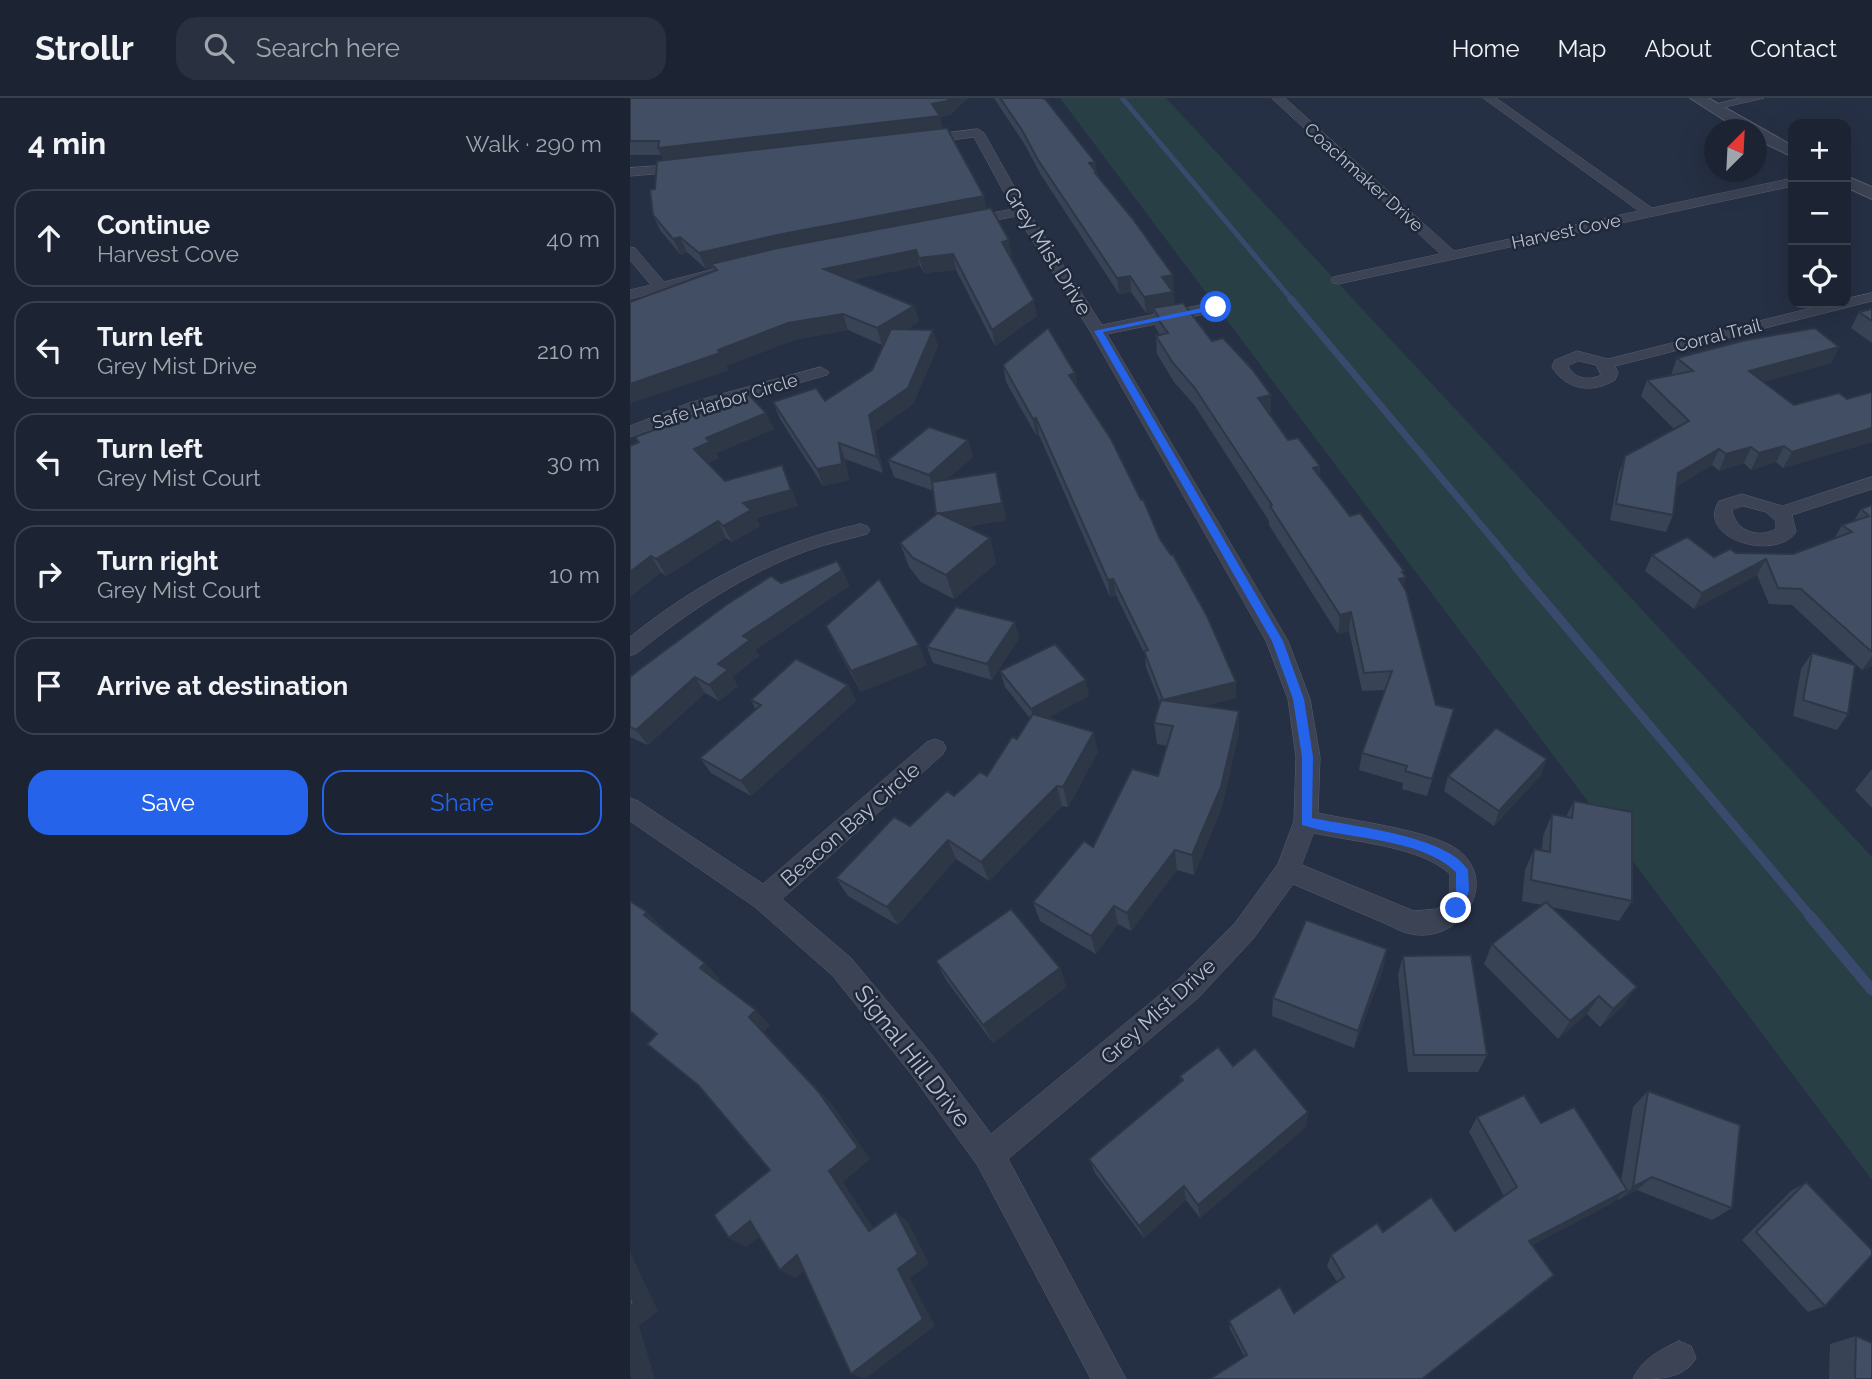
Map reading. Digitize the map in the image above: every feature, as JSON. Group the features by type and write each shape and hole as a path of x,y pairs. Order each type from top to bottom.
{"street":[{"name":"Coachmaker Drive","path":"1278,98 1451,256"},
{"path":"1489,98 1650,213"},
{"path":"1697,98 1733,119"},
{"path":"1712,107 1758,98"},
{"name":"Grey Mist Drive","path":"902,143 978,133 1021,211 1098,331 1278,641 1300,710 1308,757 1306,821 1288,870 1244,931 1188,989 989,1155"},
{"path":"1767,138 1788,149"},
{"path":"630,172 698,167"},
{"path":"1848,182 1872,194"},
{"name":"Harvest Cove","path":"1338,280 1788,183"},
{"path":"955,224 1021,211"},
{"path":"630,251 660,286"},
{"path":"630,295 746,265"},
{"name":"Corral Trail","path":"1605,364 1872,297"},
{"path":"1098,331 1216,307"},
{"name":"Safe Harbor Circle","path":"630,432 695,407 821,372"},
{"path":"1780,513 1872,483"},
{"path":"630,648 668,617 726,579 798,547 860,530"},
{"name":"Beacon Bay Circle","path":"764,899 935,748"},
{"name":"Signal Hill Drive","path":"630,808 764,899 842,967 922,1065 989,1155 1109,1379"},
{"path":"1288,870 1413,923 1443,920 1456,908 1463,891 1462,870 1447,856 1423,846 1306,821"},
{"path":"1650,1379 1679,1358"}],"green space":[{"path":"1060,98 1166,98 1872,857 1872,1180"}],"building":[{"path":"630,98 951,98 932,104 940,116 658,148 659,141 630,141"},
{"path":"1000,98 1045,99 1095,162 1089,163 1095,173 1133,219 1173,275 1162,277 1173,292 1144,297 1130,276 1117,278"},
{"path":"947,128 984,196 777,235 699,253 680,237 673,239 653,215 650,190 655,189 657,161"},
{"path":"991,208 1009,240 1002,242 1034,300 992,330 953,254 919,258 916,250 824,269 914,306 877,328 843,314 788,323 718,350 720,353 630,384 630,302 717,270 711,264 778,248"},
{"path":"1183,303 1212,341 1223,338 1252,369 1271,395 1258,398 1288,440 1298,438 1320,466 1313,468 1350,516 1360,513 1404,571 1402,572 1406,577 1399,579 1406,591 1436,705 1454,709 1432,779 1405,771 1407,766 1362,753 1392,671 1364,673 1351,612 1340,615 1270,506 1272,505 1194,387 1173,363 1156,336 1168,333 1153,308"},
{"path":"1872,309 1872,321 1859,312"},
{"path":"1048,328 1075,373 1069,375 1111,439 1141,500 1143,499 1160,539 1173,555 1207,616 1236,682 1163,700 1144,651 1148,650 1113,579 1108,580 1036,418 1033,419 1003,365"},
{"path":"1815,328 1839,347 1749,371 1794,405 1839,393 1847,399 1872,392 1872,428 1792,452 1784,446 1759,453 1751,447 1726,454 1719,449 1678,473 1673,515 1616,504 1625,456 1689,421 1647,380 1693,371 1677,358 1746,340"},
{"path":"891,329 933,330 908,388 869,415 877,457 839,443 842,464 817,469 773,402 816,388 825,401 872,370"},
{"path":"749,395 766,413 706,438 710,442 694,449 725,481 782,465 791,490 743,503 751,510 723,526 718,521 656,559 651,556 630,572 630,446 639,442 635,437"},
{"path":"929,427 968,440 929,475 888,460"},
{"path":"996,472 1002,503 936,514 932,482"},
{"path":"1872,505 1872,652 1801,589 1778,588 1766,559 1702,593 1652,555 1687,537 1714,557 1730,549 1736,553 1793,554 1852,532 1842,525 1869,516 1861,509"},
{"path":"938,513 990,538 946,575 913,558 900,543"},
{"path":"837,561 842,570 743,636 750,640 718,664 728,670 709,685 695,677 636,730 630,727 630,677 726,605 771,576 781,583"},
{"path":"879,579 919,645 851,671 826,626"},
{"path":"956,607 1015,622 987,664 927,647"},
{"path":"1055,644 1086,680 1031,709 1000,671"},
{"path":"1812,653 1855,665 1848,714 1803,700"},
{"path":"796,659 848,685 741,781 700,758 761,705 751,700"},
{"path":"1161,700 1239,711 1221,787 1192,855 1175,850 1127,913 1114,906 1091,936 1033,902 1084,841 1093,847 1132,769 1158,776 1173,726 1154,723"},
{"path":"1033,714 1094,732 1063,787 1057,786 981,862 948,840 887,907 836,878 894,817 910,826 947,791 954,796 980,772 987,776 1012,737 1017,739"},
{"path":"1496,728 1547,759 1499,811 1448,776"},
{"path":"1574,801 1632,812 1632,901 1531,880 1534,849 1550,852 1552,814 1572,818"},
{"path":"630,901 647,912 644,915 705,963 700,968 756,1010 749,1017 818,1091 858,1147 829,1171 869,1231 896,1212 918,1254 898,1269 923,1319 851,1374 797,1255 780,1270 750,1221 729,1238 714,1215 770,1170 698,1085 647,1044 657,1034 630,1011"},
{"path":"1546,902 1637,987 1613,1009 1599,996 1570,1021 1492,944"},
{"path":"1011,909 1060,968 983,1025 936,961"},
{"path":"1306,920 1387,949 1358,1031 1273,998"},
{"path":"1471,955 1487,1055 1414,1055 1403,956"},
{"path":"1218,1047 1233,1066 1255,1048 1308,1112 1198,1205 1184,1186 1139,1226 1089,1159 1183,1080 1180,1076"},
{"path":"1648,1091 1740,1125 1732,1208 1652,1177 1633,1187"},
{"path":"1524,1095 1541,1123 1574,1107 1627,1190 1529,1241 1554,1275 1422,1379 1210,1379 1247,1355 1229,1321 1280,1287 1294,1313 1344,1277 1331,1255 1377,1223 1383,1232 1431,1197 1455,1231 1517,1187 1477,1117"},
{"path":"1806,1182 1872,1250 1872,1255 1825,1306 1756,1232"},
{"path":"1856,1336 1872,1343 1872,1379 1855,1379"}],"waterway":[{"path":"1122,98 1293,301"},
{"path":"1291,299 1517,568"},
{"path":"1515,566 1812,918"},
{"path":"1810,916 1872,990"}],"route":[{"path":"1216,307 1098,331 1278,641 1298,699 1308,757 1306,821 1423,846 1447,856 1462,870 1463,891 1456,908"}]}
